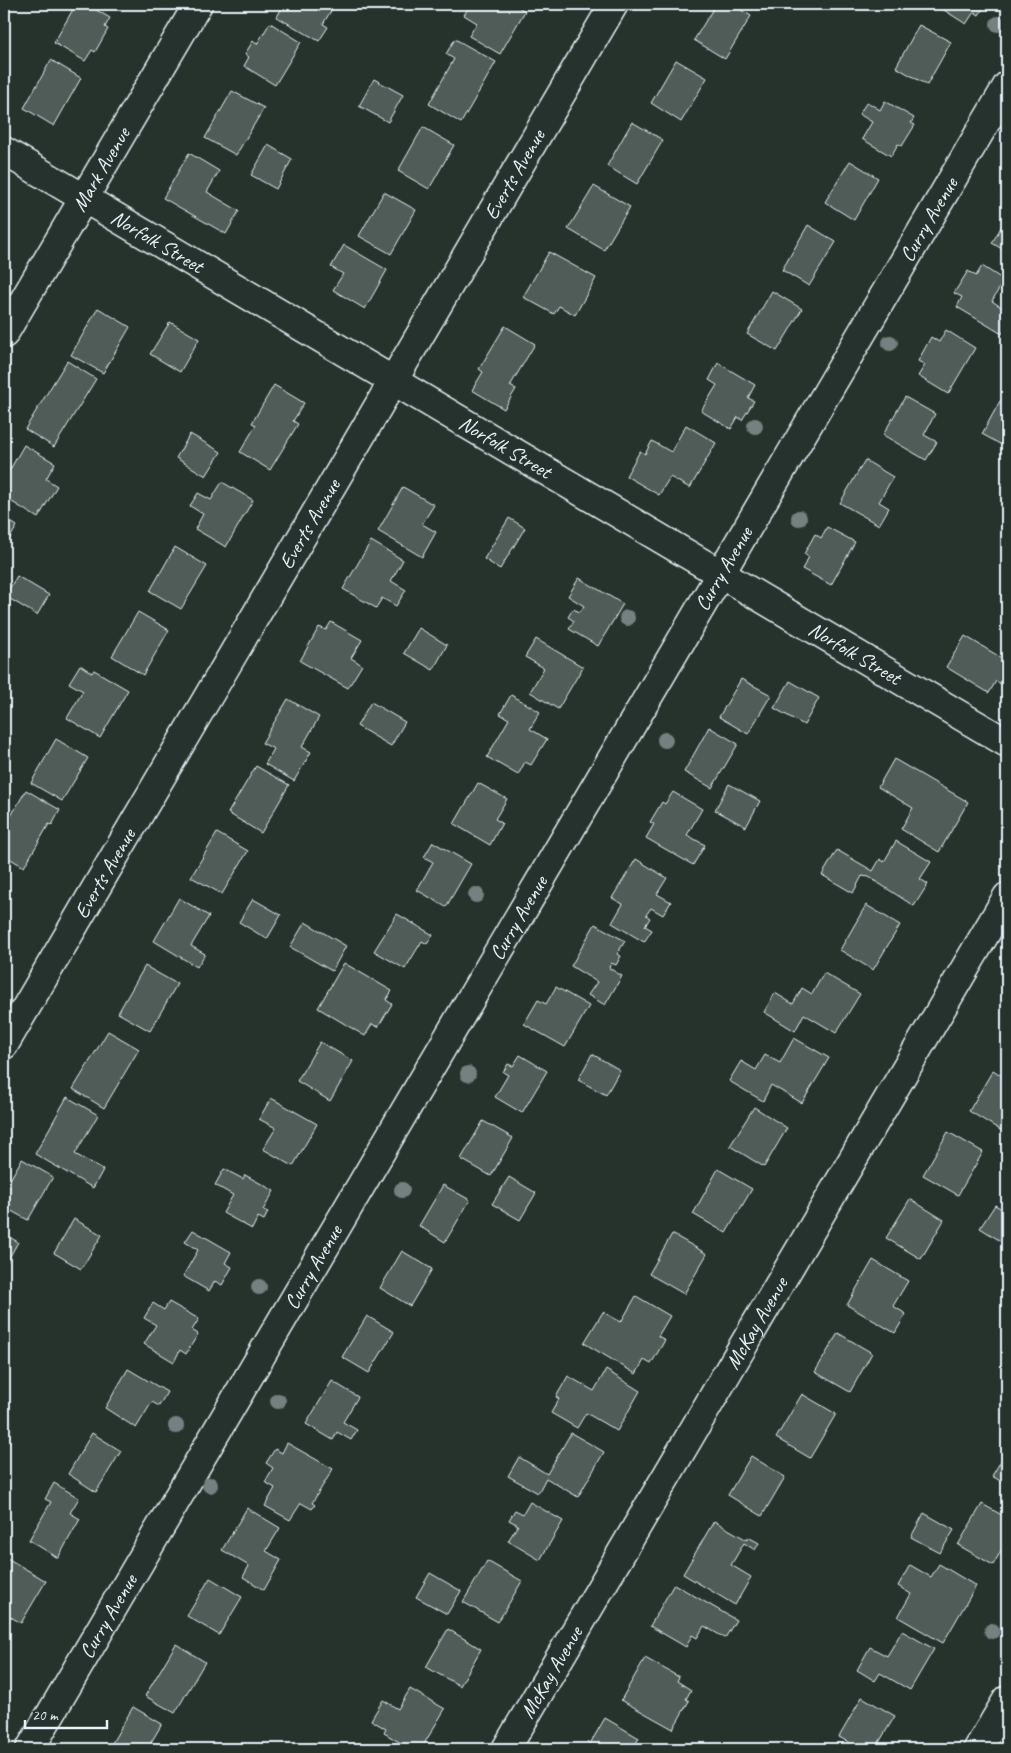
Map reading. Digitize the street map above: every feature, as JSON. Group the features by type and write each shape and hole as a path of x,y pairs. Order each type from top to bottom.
{"street":[{"name":"Mark Avenue","path":"4,334 198,4"},
{"name":"Everts Avenue","path":"4,1046 614,4"},
{"name":"Curry Avenue","path":"30,1749 1007,86"},
{"name":"Norfolk Street","path":"4,151 1007,743"},
{"name":"McKay Avenue","path":"506,1749 1007,897"},
{"path":"978,1749 1007,1700"}],"building":[{"path":"76,4 86,4 110,18 105,27 108,29 95,52 92,50 85,61 54,43"},
{"path":"284,4 335,4 323,24 328,27 319,41 277,17"},
{"path":"471,4 522,4 520,8 525,11 500,54 469,36 477,23 464,15"},
{"path":"716,4 731,4 751,16 725,59 694,40"},
{"path":"937,4 986,4 979,15 974,12 966,24"},
{"path":"270,23 301,42 275,85 244,66 249,57 245,54 253,41 257,44"},
{"path":"919,25 951,42 927,85 896,67"},
{"path":"455,39 496,62 461,123 429,104 454,59 446,54"},
{"path":"51,60 81,78 54,126 24,108"},
{"path":"676,60 707,78 681,122 651,103"},
{"path":"374,79 403,95 388,122 359,106"},
{"path":"232,91 264,108 236,155 205,138"},
{"path":"885,101 914,118 911,123 915,125 902,146 898,144 891,156 862,139 872,122 859,114 867,102 880,110"},
{"path":"632,122 663,140 637,184 607,166"},
{"path":"423,127 454,145 429,189 398,171"},
{"path":"268,145 292,159 276,189 251,175"},
{"path":"189,153 219,171 207,192 239,211 226,234 163,198"},
{"path":"850,161 878,178 854,220 825,202"},
{"path":"594,186 630,207 604,250 568,229"},
{"path":"384,192 416,210 391,254 359,236"},
{"path":"1007,217 1007,252 992,243"},
{"path":"808,225 836,242 809,286 782,270"},
{"path":"344,245 387,270 365,309 333,290 343,274 331,267"},
{"path":"549,252 596,278 575,315 559,306 554,314 523,297"},
{"path":"982,266 1004,280 992,301 1007,311 1007,325 1002,334 957,307 962,297 954,293 968,271 976,276"},
{"path":"772,291 802,309 777,351 747,334"},
{"path":"98,308 130,327 103,373 71,355"},
{"path":"170,322 199,339 180,372 150,354"},
{"path":"505,326 535,344 510,386 516,389 504,409 472,390 483,372 479,369"},
{"path":"946,330 975,348 948,394 918,376 925,365 918,361 931,337 939,342"},
{"path":"67,361 96,379 54,447 25,429"},
{"path":"718,363 755,385 748,398 754,401 742,420 738,417 731,429 701,411 717,385 709,380"},
{"path":"274,385 304,403 293,421 298,424 270,470 240,452 256,425 252,423"},
{"path":"905,397 935,414 924,435 937,442 926,460 883,435"},
{"path":"1000,401 1007,405 1007,448 982,434"},
{"path":"686,425 716,443 690,488 670,477 659,495 626,476 640,451 645,454 652,441 671,452"},
{"path":"190,434 221,452 206,476 176,458"},
{"path":"24,445 55,463 46,479 57,486 38,518 4,497 4,480"},
{"path":"865,460 893,477 879,502 889,508 879,525 840,503"},
{"path":"222,482 253,500 226,547 195,529 203,514 190,506 198,493 211,500"},
{"path":"403,487 434,505 422,524 436,532 422,557 378,531"},
{"path":"4,518 17,526 4,548"},
{"path":"509,518 525,528 500,569 484,559"},
{"path":"827,527 855,542 831,585 802,569 809,557 804,554 815,534 821,538"},
{"path":"371,541 403,560 391,581 406,590 396,606 382,598 376,608 343,589"},
{"path":"175,547 207,566 181,609 150,591"},
{"path":"17,576 49,595 37,615 5,596"},
{"path":"579,578 623,604 598,646 569,629 574,621 568,617 573,609 580,612 584,606 568,596"},
{"path":"138,612 169,630 143,675 112,656"},
{"path":"331,622 362,640 351,658 362,665 348,688 300,661 319,627 326,630"},
{"path":"419,628 447,645 433,670 404,653"},
{"path":"965,636 1005,660 1007,656 1007,688 996,681 989,693 946,667"},
{"path":"536,639 583,667 558,709 530,692 544,668 525,657"},
{"path":"80,665 92,673 94,670 128,690 100,738 67,718 83,691 69,683"},
{"path":"741,679 771,695 748,734 719,717"},
{"path":"790,681 819,698 804,725 774,708"},
{"path":"511,695 540,712 530,729 547,739 531,765 525,762 518,775 487,757 509,719 500,714"},
{"path":"288,699 319,717 302,747 311,752 294,781 265,764 274,749 262,743"},
{"path":"371,702 405,722 391,746 357,726"},
{"path":"709,727 738,744 712,788 684,772"},
{"path":"56,739 88,758 62,801 31,783"},
{"path":"894,759 968,802 939,852 901,829 913,808 878,787"},
{"path":"256,766 289,785 261,833 228,813"},
{"path":"478,783 507,799 495,819 502,823 490,845 454,824"},
{"path":"729,784 760,801 746,827 715,810"},
{"path":"26,790 60,810 52,825 49,824 24,867 4,855 4,828"},
{"path":"673,792 702,809 687,835 705,845 693,865 646,838 654,824 650,822 662,802 665,804"},
{"path":"217,833 248,851 222,894 191,877"},
{"path":"896,841 931,862 920,879 928,884 914,906 869,877 862,876 853,893 822,875 837,850 873,871 880,859 884,862"},
{"path":"433,842 471,864 446,907 417,890 433,862 424,857"},
{"path":"636,859 667,878 657,894 671,902 663,915 651,908 646,915 650,918 645,926 652,930 644,942 612,923 623,904 612,898"},
{"path":"179,898 209,916 191,946 205,954 197,967 154,941"},
{"path":"253,899 281,915 267,939 239,922"},
{"path":"866,905 900,925 873,970 840,950"},
{"path":"397,914 433,935 427,944 422,941 405,969 374,951"},
{"path":"305,922 346,946 332,971 290,947"},
{"path":"595,924 625,941 617,954 621,956 616,965 611,963 609,968 622,976 605,1005 588,995 597,982 571,966"},
{"path":"344,963 392,991 386,1000 392,1004 378,1027 372,1024 365,1036 318,1008"},
{"path":"145,966 177,984 150,1031 118,1013"},
{"path":"824,973 860,994 836,1033 804,1014 795,1031 764,1012 775,993 793,1004 802,988 812,994"},
{"path":"556,987 589,1006 565,1047 524,1024 538,1000 546,1004"},
{"path":"108,1031 139,1049 104,1108 73,1089"},
{"path":"794,1038 829,1058 802,1103 771,1085 763,1101 729,1081 741,1061 756,1070 765,1055 780,1063"},
{"path":"320,1042 353,1061 330,1101 297,1081"},
{"path":"592,1054 620,1070 606,1095 578,1080"},
{"path":"520,1055 547,1071 522,1113 495,1097 508,1075 503,1072 508,1064 513,1066"},
{"path":"993,1070 1007,1079 1007,1122 1002,1131 969,1111"},
{"path":"67,1097 98,1115 75,1154 103,1170 93,1188 35,1154"},
{"path":"271,1098 317,1124 293,1166 263,1149 276,1128 259,1119"},
{"path":"754,1107 787,1128 764,1167 730,1146"},
{"path":"483,1121 513,1138 491,1176 461,1159"},
{"path":"948,1132 983,1152 958,1195 923,1175"},
{"path":"1007,1147 1007,1158 1002,1155"},
{"path":"22,1159 53,1177 28,1220 4,1207 4,1190"},
{"path":"224,1169 243,1179 245,1175 274,1191 263,1210 268,1212 264,1220 258,1217 252,1229 223,1213 233,1195 215,1185"},
{"path":"718,1169 752,1189 726,1233 693,1214"},
{"path":"509,1177 536,1193 520,1220 492,1204"},
{"path":"443,1185 470,1200 445,1242 419,1226"},
{"path":"910,1199 944,1220 921,1259 886,1238"},
{"path":"995,1205 1007,1212 1007,1245 980,1228"},
{"path":"74,1219 102,1235 81,1269 54,1253"},
{"path":"193,1230 231,1252 225,1263 232,1267 222,1285 215,1281 209,1291 183,1276 198,1250 185,1242"},
{"path":"4,1234 18,1242 4,1267"},
{"path":"672,1234 707,1254 684,1294 649,1274"},
{"path":"402,1251 432,1269 410,1306 380,1288"},
{"path":"873,1260 908,1281 893,1306 906,1314 895,1333 847,1305"},
{"path":"636,1296 670,1316 658,1336 665,1340 651,1364 644,1360 636,1374 584,1343 603,1312 621,1322"},
{"path":"169,1302 199,1319 192,1330 198,1334 186,1354 180,1350 174,1362 144,1344 156,1325 144,1318 153,1303 164,1310"},
{"path":"367,1316 394,1332 369,1373 342,1357"},
{"path":"838,1333 872,1353 850,1392 815,1372"},
{"path":"128,1369 167,1392 159,1406 152,1402 136,1428 105,1408"},
{"path":"606,1370 640,1391 617,1431 586,1413 577,1428 551,1413 559,1399 556,1397 568,1376 594,1391"},
{"path":"332,1381 358,1397 343,1422 357,1430 351,1440 337,1432 333,1440 306,1424"},
{"path":"802,1394 836,1414 810,1458 776,1438"},
{"path":"92,1433 121,1451 96,1492 68,1474"},
{"path":"571,1433 604,1452 578,1497 546,1478 538,1493 508,1476 519,1457 547,1474"},
{"path":"287,1443 333,1469 312,1503 315,1505 312,1509 301,1503 290,1520 265,1506 275,1488 265,1482 273,1468 266,1463 275,1449 282,1453"},
{"path":"1007,1451 1007,1485 992,1476"},
{"path":"751,1456 785,1477 762,1516 728,1495"},
{"path":"54,1483 79,1498 70,1513 80,1519 58,1558 29,1540 51,1502 45,1499"},
{"path":"530,1502 563,1521 540,1560 508,1541 518,1525 509,1520 515,1510 523,1514"},
{"path":"982,1504 1007,1518 1007,1540 993,1565 958,1545"},
{"path":"247,1508 280,1528 266,1551 281,1560 264,1590 243,1577 249,1566 222,1550"},
{"path":"924,1513 954,1530 940,1553 911,1537"},
{"path":"714,1521 747,1540 748,1537 759,1543 755,1550 744,1543 731,1565 751,1577 735,1605 683,1574"},
{"path":"7,1558 46,1581 21,1623 4,1613 4,1563"},
{"path":"487,1561 522,1581 498,1622 463,1602"},
{"path":"939,1564 976,1586 943,1643 898,1617 911,1594 898,1586 910,1565 931,1577"},
{"path":"430,1573 461,1591 447,1614 416,1597"},
{"path":"210,1578 242,1597 219,1635 187,1616"},
{"path":"674,1584 736,1620 725,1638 704,1626 697,1638 692,1635 686,1647 650,1626"},
{"path":"448,1629 481,1649 460,1686 426,1667"},
{"path":"902,1631 934,1649 910,1690 880,1673 875,1681 857,1670 870,1647 887,1656"},
{"path":"176,1644 205,1662 175,1713 145,1696"},
{"path":"645,1658 679,1677 677,1681 691,1690 686,1699 689,1701 673,1729 621,1700"},
{"path":"410,1689 445,1709 421,1749 411,1749 384,1733 386,1729 371,1720 383,1700 398,1709"},
{"path":"862,1697 895,1716 875,1749 861,1749 839,1737"},
{"path":"133,1707 162,1724 147,1749 109,1748"},
{"path":"605,1718 639,1738 633,1749 587,1749"}]}
